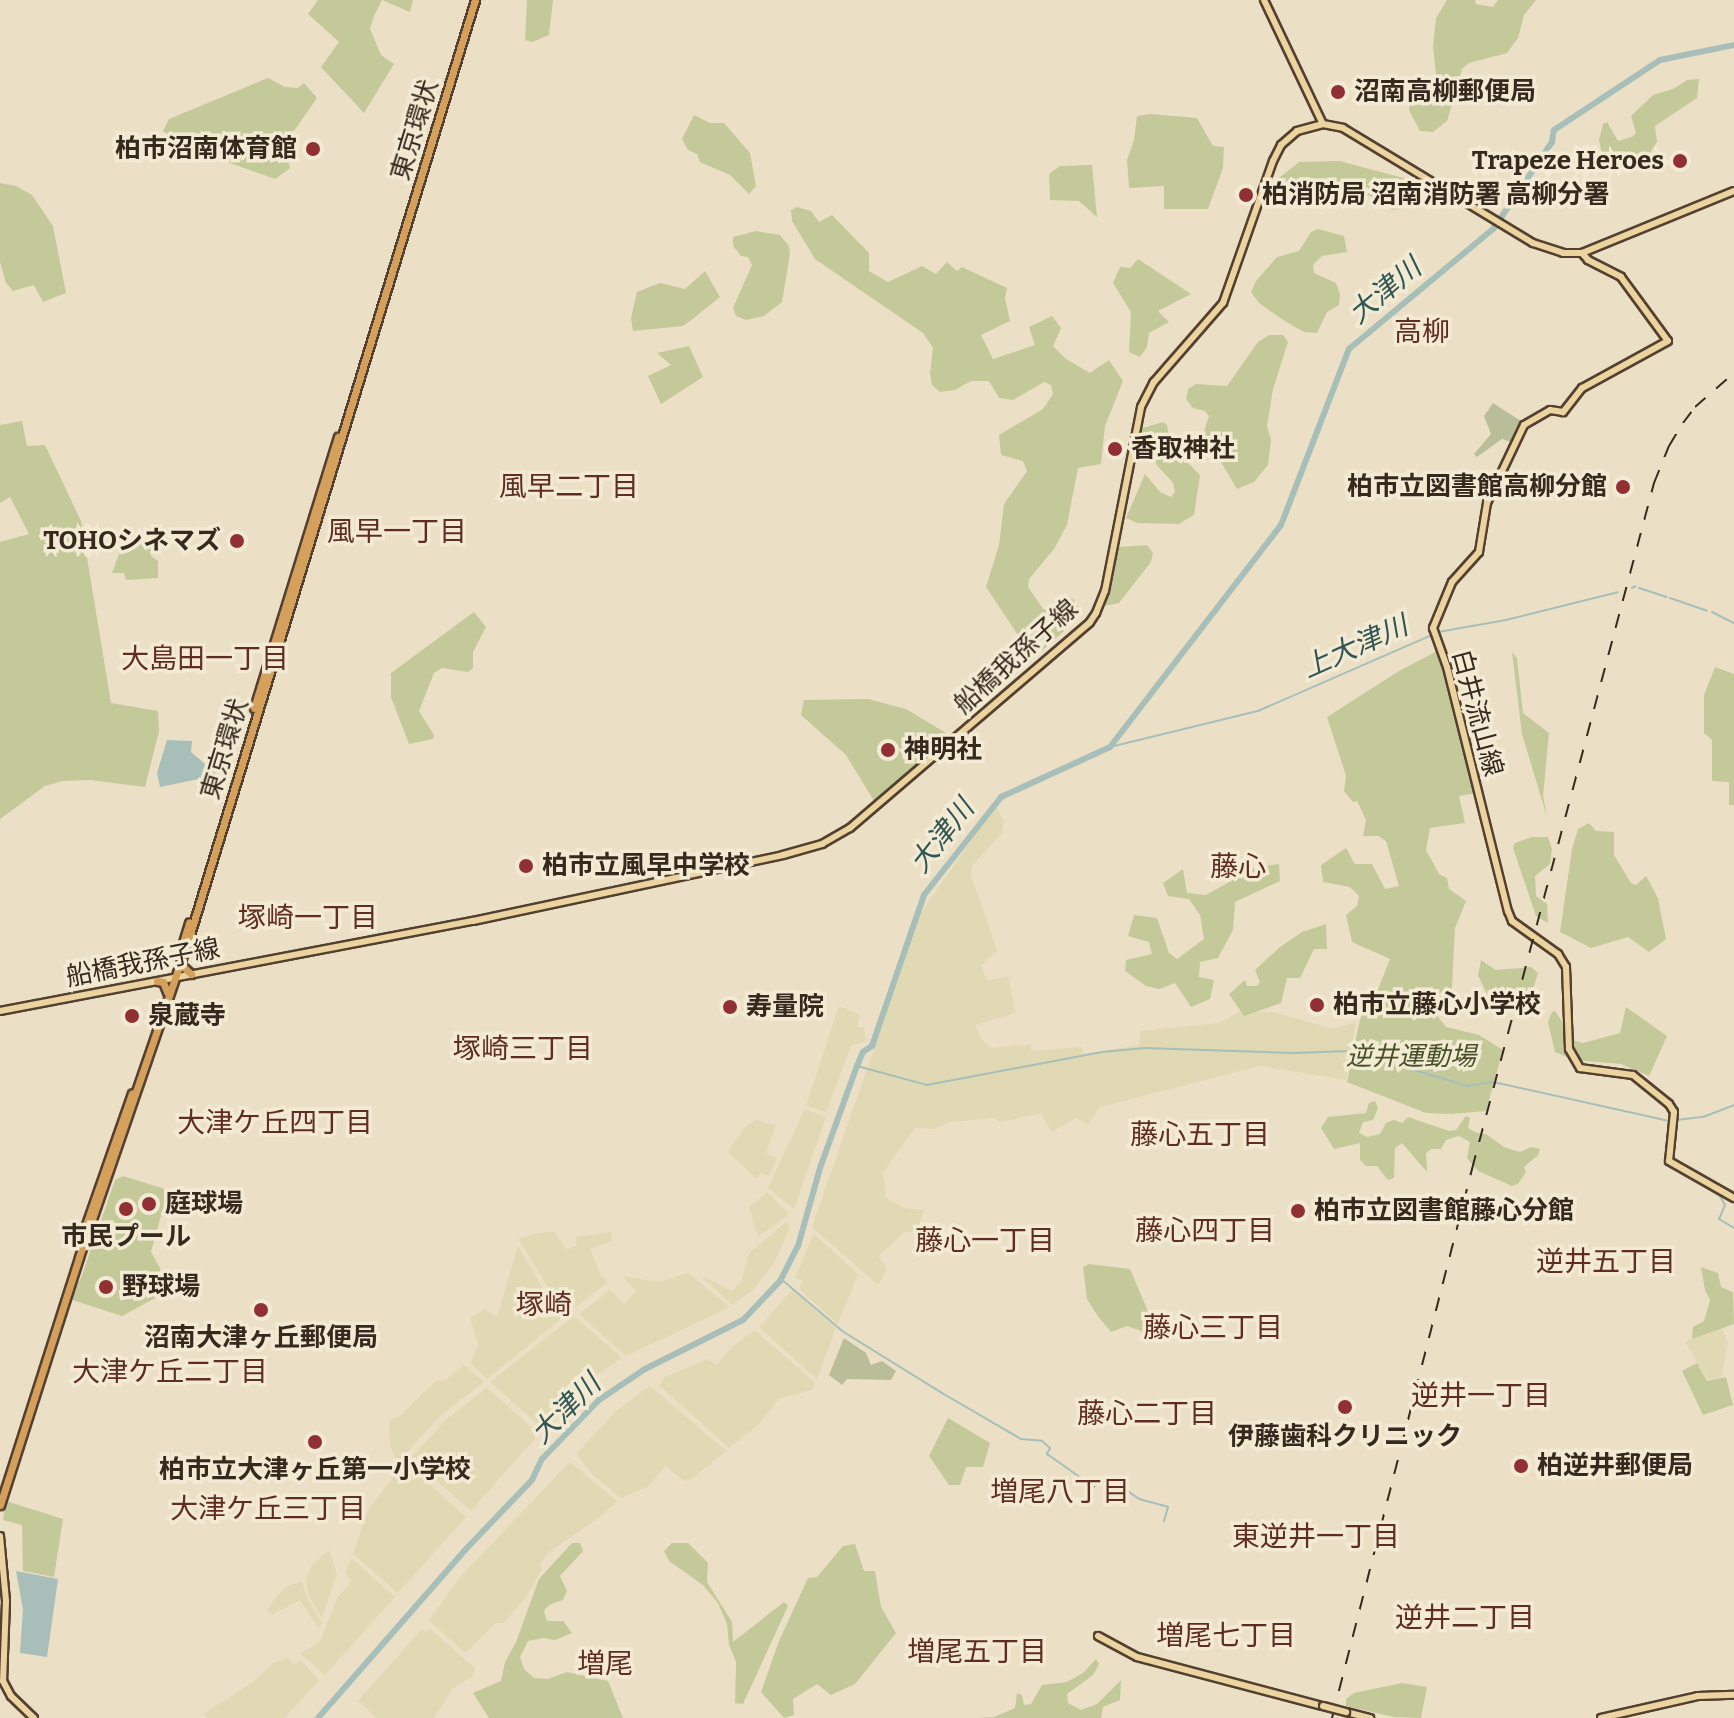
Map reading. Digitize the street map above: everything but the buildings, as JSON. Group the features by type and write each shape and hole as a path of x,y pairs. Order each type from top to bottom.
{"highway":[{"name":"東京環状","path":"0,1505 24,1421 167,992 180,964 473,0"},
{"name":"東京環状","path":"24,1421 174,977 473,0"},
{"path":"180,964 191,974"},
{"path":"157,981 164,984 167,992"},
{"name":"東京環状","path":"0,1490 20,1436"}],"main road":[{"path":"1264,0 1323,124 1358,135 1503,225 1552,251 1582,253 1734,191"},
{"name":"船橋我孫子線","path":"0,1011 473,921 783,855 822,844 850,828 1082,629 1096,613 1105,591 1135,427 1144,399 1223,303 1281,145 1297,131 1323,124"},
{"name":"白井流山線","path":"1582,253 1588,260 1621,277 1668,341 1582,388 1563,412 1550,410 1527,422 1487,503 1479,552 1452,582 1433,628 1447,667 1508,911 1512,921 1558,954 1566,967 1569,1049 1580,1068 1633,1075 1669,1104 1674,1112 1669,1161 1734,1198"},
{"path":"0,1536 6,1601 3,1681 11,1696 34,1718"},
{"path":"1098,1636 1137,1657 1370,1718"},
{"path":"1601,1718 1698,1696 1734,1695"}],"shaded area":[{"path":"996,805 1004,821 1002,833 972,866 971,875 997,950 981,966 988,981 1008,976 1016,1013 975,1025 982,1040 992,1048 1031,1044 1031,1051 1082,1047 1083,1054 1139,1045 1140,1031 1220,1023 1238,1012 1274,1012 1333,1029 1356,1022 1346,1080 1260,1066 1100,1107 1088,1124 1076,1118 1052,1132 1041,1114 999,1122 994,1118 950,1122 935,1129 915,1128 883,1173 886,1198 903,1208 924,1210 917,1232 905,1232 878,1256 887,1269 878,1285 812,1227 922,911"},
{"path":"839,1006 860,1015 857,1027 864,1028 866,1041 851,1046 826,1112 806,1106"},
{"path":"805,1109 826,1117 794,1209 768,1188"},
{"path":"757,1119 776,1124 766,1153 777,1158 769,1176 760,1173 757,1179 728,1152 744,1128"},
{"path":"767,1192 789,1214 758,1237 749,1207"},
{"path":"786,1222 790,1227 774,1263 753,1290 732,1305 700,1275 732,1291 741,1282 749,1253"},
{"path":"555,1232 567,1250 577,1245 576,1237 611,1232 612,1241 590,1249 601,1276 608,1282 565,1315 518,1238"},
{"path":"814,1234 858,1274 838,1324 799,1289 803,1281 795,1278"},
{"path":"518,1246 561,1319 487,1379 471,1364 478,1344 470,1318 485,1309 497,1317"},
{"path":"688,1273 730,1307 626,1356 579,1314 610,1290 624,1304 636,1291 623,1276 659,1282"},
{"path":"792,1290 836,1328 817,1379 759,1327"},
{"path":"574,1316 622,1358 576,1388 579,1392 543,1429 490,1382"},
{"path":"1722,1327 1728,1344 1721,1377 1708,1380 1685,1342"},
{"path":"755,1330 815,1383 812,1390 780,1398 758,1425 729,1448 659,1385 665,1377 708,1359 717,1365 733,1346"},
{"path":"464,1365 484,1382 442,1414 397,1463 390,1445 389,1421 402,1414 435,1382 447,1379"},
{"path":"650,1386 726,1451 690,1480 684,1481 666,1466 647,1487 621,1498 592,1474 576,1454 615,1412"},
{"path":"487,1388 539,1434 471,1511 411,1458 447,1419"},
{"path":"405,1462 466,1517 398,1593 353,1554 368,1510"},
{"path":"570,1462 617,1501 548,1553 539,1565 542,1569 526,1597 504,1623 495,1623 465,1653 429,1620 461,1576"},
{"path":"329,1550 337,1574 322,1618 308,1594 306,1578 312,1565"},
{"path":"351,1558 395,1597 325,1675 300,1653 320,1642 337,1598 352,1581 345,1573"},
{"path":"302,1581 321,1622 319,1629 300,1600 271,1615 267,1609 285,1587"},
{"path":"422,1629 426,1632 430,1629 475,1668 472,1677 452,1689 434,1718 377,1718 358,1701"},
{"path":"288,1658 294,1665 300,1660 319,1680 285,1718 207,1718 203,1714 252,1683 273,1663"}],"green space":[{"path":"318,0 382,0 370,29 381,55 394,64 364,113 321,67 339,42 308,14"},
{"path":"382,0 413,0 410,12"},
{"path":"527,0 553,0 549,35 532,42 525,40"},
{"path":"1447,0 1475,0 1476,4 1493,7 1498,0 1536,0 1524,15 1518,38 1507,53 1469,63 1462,69 1447,121 1433,132 1420,131 1409,110 1410,101 1436,76 1433,46 1436,18"},
{"path":"268,78 285,87 298,88 304,83 317,98 285,144 290,168 275,179 191,149 163,131 169,119"},
{"path":"1699,79 1697,98 1655,126 1657,142 1650,153 1629,160 1603,159 1599,140 1603,124 1607,122 1618,141 1632,137 1636,133 1631,116 1653,95 1673,89 1687,80"},
{"path":"1150,114 1197,118 1213,146 1224,147 1223,168 1208,209 1164,209 1164,186 1129,188 1127,160 1137,116"},
{"path":"694,115 710,123 724,123 750,153 756,186 749,194 730,175 700,162 697,154 688,150 682,139"},
{"path":"1339,161 1415,181 1405,207 1395,210 1379,205 1369,195 1353,206 1319,182 1308,190 1299,207 1276,195 1274,182 1299,162"},
{"path":"1092,165 1097,217 1079,201 1050,200 1049,174 1060,166"},
{"path":"0,183 16,186 32,195 53,226 66,293 43,302 34,285 13,291 6,283 0,262"},
{"path":"797,207 811,211 819,222 832,215 869,253 869,271 888,282 922,266 936,274 947,262 957,271 962,267 1007,288 1005,298 1010,321 981,335 993,359 1035,345 1029,327 1052,316 1061,328 1053,346 1066,359 1090,373 1109,360 1123,381 1105,426 1101,464 1078,468 1067,525 1054,549 1029,579 1028,587 1043,609 1053,612 1072,598 1081,611 1026,665 1022,641 986,587 999,545 1004,504 1027,471 1023,461 1001,455 999,435 1043,409 1053,394 1051,385 1044,382 1013,400 999,398 989,381 971,381 955,390 940,392 932,385 933,348 923,333 815,259 792,221 791,210"},
{"path":"1318,229 1344,236 1347,252 1322,256 1313,265 1314,273 1336,283 1340,294 1339,305 1327,312 1317,333 1304,332 1283,320 1259,303 1251,292 1256,281 1277,257 1299,251 1311,232"},
{"path":"756,231 780,235 789,246 790,254 782,302 764,316 746,320 736,316 733,308 752,265 748,257 741,256 733,246 733,237"},
{"path":"1138,259 1191,294 1158,311 1169,322 1149,333 1147,347 1140,357 1129,352 1131,312 1113,283 1120,267 1130,268"},
{"path":"705,271 720,297 683,326 633,331 631,318 637,292 660,283 685,289"},
{"path":"1269,335 1283,335 1288,342 1273,389 1267,426 1271,440 1268,465 1254,482 1237,489 1220,460 1205,454 1201,441 1209,416 1205,411 1193,408 1186,399 1188,389 1196,384 1227,386 1258,342"},
{"path":"689,346 703,377 661,404 648,376 671,365 657,353"},
{"path":"1493,403 1521,421 1511,442 1502,439 1477,457 1474,454 1491,434 1484,416"},
{"path":"22,421 27,446 45,445 81,521 111,703 158,711 159,731 145,787 90,780 63,781 45,786 0,819 0,542 29,534 10,497 0,503 0,425"},
{"path":"1163,422 1167,425 1171,446 1200,475 1194,515 1179,524 1137,523 1126,518 1145,474 1160,492 1171,497 1175,492 1173,483 1146,453 1134,447 1139,429"},
{"path":"143,541 154,543 151,556 158,561 158,578 126,580 124,573 112,573 121,549"},
{"path":"1147,545 1153,553 1151,562 1119,603 1105,606 1119,547"},
{"path":"474,612 486,627 473,652 473,668 468,672 442,668 434,673 419,711 434,735 433,739 409,744 391,697 391,673"},
{"name":"逆井運動場","path":"1437,651 1453,693 1477,793 1459,796 1465,823 1430,828 1426,850 1439,874 1447,878 1449,889 1466,901 1455,928 1451,1006 1432,1009 1446,1027 1479,1035 1503,1050 1486,1111 1451,1114 1426,1113 1347,1082 1362,1010 1376,1010 1372,1004 1390,959 1352,942 1346,915 1357,906 1359,896 1350,887 1323,882 1321,865 1346,848 1355,864 1372,864 1385,889 1399,886 1386,841 1378,836 1363,836 1366,820 1357,801 1353,802 1344,791 1346,776 1327,717 1399,671"},
{"path":"1512,652 1517,658 1523,713 1549,733 1543,796 1547,817 1522,734"},
{"path":"1715,667 1734,674 1734,805 1729,805 1729,782 1712,781 1712,740 1704,733 1704,695"},
{"path":"868,699 906,709 951,736 874,801 846,755 801,715 804,700"},
{"path":"1589,823 1596,831 1614,832 1614,855 1631,883 1636,885 1646,876 1658,898 1666,939 1649,952 1628,937 1591,948 1560,932 1572,849 1578,829"},
{"path":"1532,837 1548,837 1552,849 1550,864 1535,876 1536,896 1547,904 1548,923 1536,916 1513,848 1515,843"},
{"path":"1279,864 1280,881 1235,902 1233,930 1218,958 1200,962 1199,977 1214,980 1210,999 1191,1007 1175,983 1159,989 1146,986 1125,971 1126,960 1152,954 1149,942 1128,936 1134,915 1157,918 1169,953 1177,959 1204,939 1200,915 1189,899 1168,896 1163,883 1183,869 1187,893 1206,895 1256,867"},
{"path":"1326,924 1327,949 1314,949 1300,978 1287,978 1281,1003 1244,1016 1229,994 1245,980 1247,986 1257,986 1260,982 1255,970 1280,947 1302,932"},
{"path":"1481,960 1496,970 1531,967 1538,973 1534,986 1509,1002 1490,1001 1478,975"},
{"path":"1626,1007 1667,1036 1649,1076 1621,1064 1574,1060 1555,1052 1548,1022 1552,1012 1555,1011 1575,1041 1583,1043 1620,1033"},
{"path":"1375,1101 1378,1108 1373,1120 1363,1122 1359,1133 1367,1137 1380,1134 1386,1123 1394,1120 1402,1123 1408,1117 1449,1131 1456,1130 1466,1116 1470,1118 1468,1128 1486,1134 1504,1147 1520,1152 1531,1147 1540,1149 1538,1155 1524,1167 1526,1172 1518,1184 1512,1186 1478,1171 1467,1158 1470,1142 1459,1136 1446,1140 1441,1149 1431,1149 1426,1153 1427,1172 1402,1143 1395,1148 1394,1178 1388,1180 1377,1166 1366,1166 1360,1160 1360,1143 1334,1149 1321,1128 1328,1117 1366,1113 1369,1103"},
{"path":"123,1176 168,1190 151,1252 172,1289 122,1316 69,1299 81,1278 115,1180"},
{"path":"1089,1264 1130,1269 1153,1323 1144,1332 1127,1326 1111,1332 1097,1315 1087,1299 1083,1267"},
{"path":"1701,1267 1718,1273 1721,1287 1733,1292 1734,1324 1692,1339 1693,1327 1704,1321 1710,1300"},
{"path":"844,1338 866,1353 871,1365 882,1361 896,1371 891,1380 847,1379 842,1385 829,1375"},
{"path":"1697,1363 1707,1381 1726,1377 1733,1405 1703,1415 1682,1371"},
{"path":"948,1418 990,1443 983,1467 966,1467 960,1485 949,1485 929,1456"},
{"path":"6,1501 63,1519 54,1577 23,1571 22,1525 3,1520"},
{"path":"572,1543 580,1543 583,1551 560,1576 567,1591 563,1600 549,1605 544,1611 547,1621 563,1621 572,1633 555,1640 543,1638 528,1641 520,1657 524,1669 534,1678 548,1679 567,1672 608,1681 623,1718 489,1718 473,1693 501,1681 505,1662 516,1642 539,1579"},
{"path":"672,1543 688,1543 708,1563 707,1582 732,1622 733,1642 784,1602 788,1606 743,1704 735,1703 736,1662 729,1645 727,1624 718,1603 703,1585 669,1561 664,1551"},
{"path":"855,1544 864,1571 875,1571 881,1607 896,1633 855,1684 831,1695 817,1684 793,1699 794,1715 784,1718 761,1692 779,1641 808,1578 817,1577 843,1546"},
{"path":"1096,1659 1099,1664 1093,1675 1067,1694 1068,1703 1081,1710 1097,1704 1121,1680 1120,1700 1103,1707 1101,1718 979,1718 994,1717 1015,1708 1017,1693 1022,1695 1024,1705 1031,1704 1042,1685 1067,1682 1083,1673"},
{"path":"1402,1683 1427,1687 1421,1718 1394,1717 1346,1706 1346,1699 1354,1693"}],"water":[{"path":"167,740 192,741 191,752 218,775 160,787 157,773"},
{"path":"16,1571 58,1579 47,1657 20,1653 23,1609"}],"waterway":[{"name":"大津川","path":"318,1718 466,1549 532,1480 542,1459 599,1400 645,1369 743,1320 780,1281 798,1246 820,1168 857,1066 863,1052 872,1046 924,895 1001,797 1110,747 1281,525 1349,349 1494,228 1552,142 1554,130 1660,60 1734,45"},
{"name":"上大津川","path":"1632,588 1636,586"},
{"name":"上大津川","path":"1639,588 1667,597"},
{"name":"上大津川","path":"1438,632 1506,620 1618,592"},
{"name":"上大津川","path":"1670,598 1707,611"},
{"name":"上大津川","path":"1712,612 1734,623"},
{"name":"上大津川","path":"1110,747 1258,711 1432,635"},
{"path":"857,1066 927,1085 1102,1052 1145,1048 1293,1053 1350,1051 1468,1086 1493,1082 1669,1121 1703,1117 1734,1105"},
{"path":"1672,1166 1720,1196 1725,1205 1719,1219 1734,1228"},
{"path":"781,1279 842,1331 1021,1439 1042,1441 1050,1448 1047,1454 1094,1487 1100,1481 1120,1486 1139,1499 1168,1507 1164,1521"}],"railway":[{"path":"1332,1718 1472,1169 1654,483 1669,446 1683,423 1695,407 1734,373"}],"place":[{"name":"沼南高柳郵便局","path":"1338,92"},
{"name":"柏市沼南体育館","path":"313,149"},
{"name":"Trapeze Heroes","path":"1680,161"},
{"name":"柏消防局 沼南消防署 高柳分署","path":"1246,195"},
{"name":"香取神社","path":"1115,449"},
{"name":"柏市立図書館高柳分館","path":"1623,487"},
{"name":"TOHOシネマズ","path":"237,541"},
{"name":"神明社","path":"888,750"},
{"name":"柏市立風早中学校","path":"526,866"},
{"name":"柏市立藤心小学校","path":"1317,1005"},
{"name":"寿量院","path":"730,1007"},
{"name":"泉蔵寺","path":"132,1016"},
{"name":"庭球場","path":"149,1204"},
{"name":"市民プール","path":"126,1209"},
{"name":"柏市立図書館藤心分館","path":"1298,1211"},
{"name":"野球場","path":"106,1287"},
{"name":"沼南大津ヶ丘郵便局","path":"261,1310"},
{"name":"伊藤歯科クリニック","path":"1345,1407"},
{"name":"柏市立大津ヶ丘第一小学校","path":"315,1442"},
{"name":"柏逆井郵便局","path":"1521,1466"}],"district":[{"name":"高柳","path":"1422,332"},
{"name":"風早二丁目","path":"569,487"},
{"name":"風早一丁目","path":"397,532"},
{"name":"大島田一丁目","path":"205,659"},
{"name":"藤心","path":"1238,867"},
{"name":"塚崎一丁目","path":"308,918"},
{"name":"塚崎三丁目","path":"523,1049"},
{"name":"大津ケ丘四丁目","path":"275,1123"},
{"name":"藤心五丁目","path":"1200,1135"},
{"name":"藤心四丁目","path":"1205,1231"},
{"name":"藤心一丁目","path":"985,1241"},
{"name":"逆井五丁目","path":"1606,1262"},
{"name":"塚崎","path":"544,1305"},
{"name":"藤心三丁目","path":"1213,1328"},
{"name":"大津ケ丘二丁目","path":"170,1372"},
{"name":"逆井一丁目","path":"1481,1396"},
{"name":"藤心二丁目","path":"1147,1414"},
{"name":"増尾八丁目","path":"1060,1492"},
{"name":"大津ケ丘三丁目","path":"268,1509"},
{"name":"東逆井一丁目","path":"1316,1537"},
{"name":"逆井二丁目","path":"1465,1618"},
{"name":"増尾七丁目","path":"1226,1636"},
{"name":"増尾五丁目","path":"977,1652"},
{"name":"増尾","path":"605,1664"}]}
